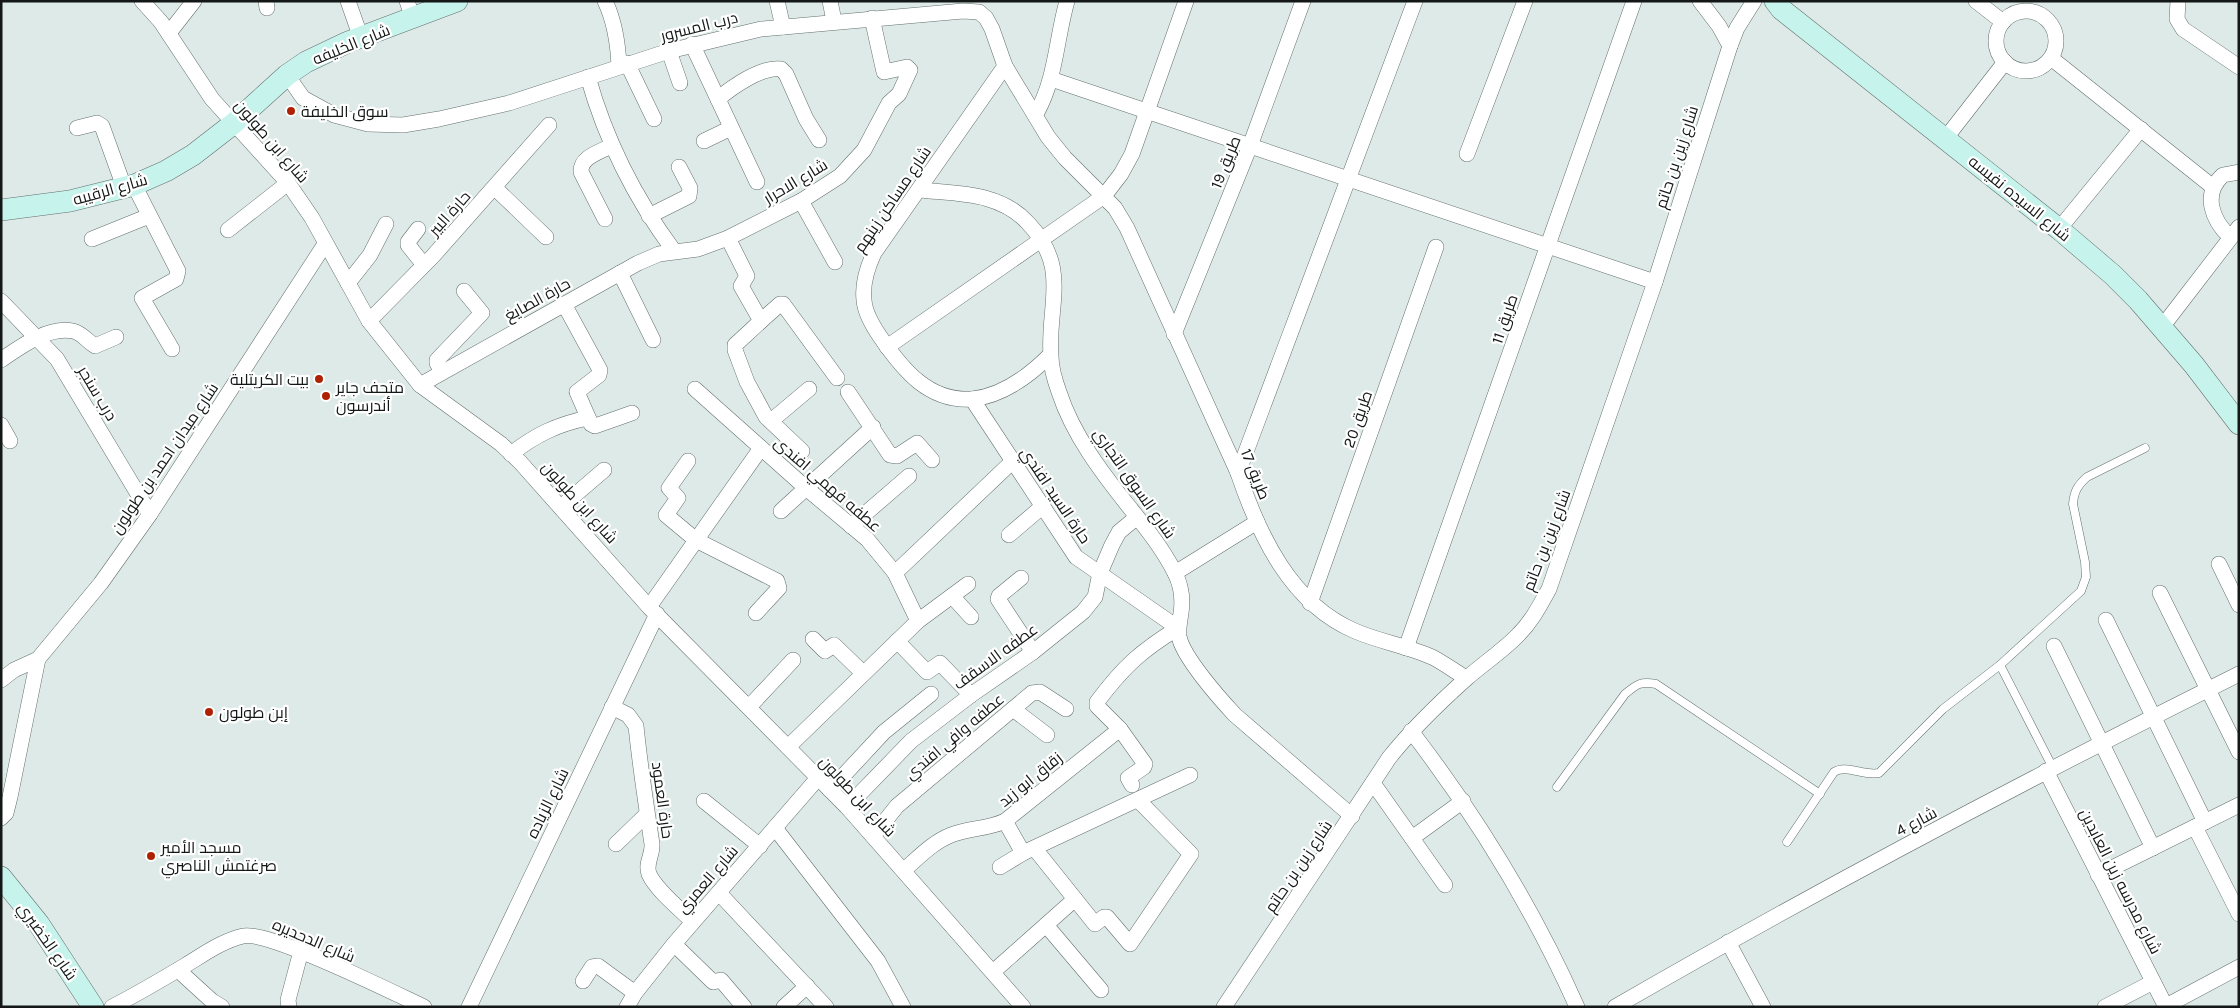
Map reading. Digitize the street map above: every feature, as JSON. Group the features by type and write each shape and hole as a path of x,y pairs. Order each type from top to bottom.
{"street":[{"name":"شارع ابن طولون","path":"142,1 169,33 212,99 288,183 312,218 369,321 420,384 511,454 653,610 847,807 994,971 1023,1007"},
{"path":"169,33 194,1"},
{"path":"348,1 361,38"},
{"name":"شارع الخليفه","path":"233,124 287,75 326,51 361,38 410,10 457,1"},
{"path":"605,1 611,13 623,65 654,119"},
{"path":"777,1 783,27"},
{"path":"1036,114 1045,98 1051,79 1067,1"},
{"path":"887,347 1104,196 1121,174 1148,111 1186,1"},
{"name":"طريق 19","path":"1174,334 1250,146 1303,1"},
{"path":"1238,473 1415,1"},
{"path":"1468,154 1525,1"},
{"name":"طريق 11","path":"1406,648 1634,1"},
{"path":"1700,1 1719,26 1730,46"},
{"name":"شارع زين بن حاتم","path":"1224,1007 1389,758 1411,732 1466,678 1519,634 1537,611 1549,589 1655,282 1730,46 1737,28 1754,1"},
{"name":"شارع السيده نفيسه","path":"1774,1 1781,9 2059,229 2113,275 2162,327 2239,424"},
{"path":"1976,1 2003,22"},
{"path":"2178,1 2177,19 2183,29 2239,67"},
{"name":"درب المسرور","path":"287,75 303,98 334,115 368,124 403,124 474,112 692,44 761,29 783,27 833,8 872,18 944,7 979,12 986,18 992,29 1005,66 1036,114 1048,138 1064,158 1104,196"},
{"path":"2030,11 2048,20 2054,29 2056,38 2051,58 2045,64 2029,71 2012,68 2005,62 1997,47 1996,38 2003,22 2020,12 2030,11"},
{"name":"شارع الاحرار","path":"674,251 698,249 728,238 801,201 840,176 853,164 864,150 889,103 900,94 910,70 907,67 884,72 872,18"},
{"path":"692,44 757,182"},
{"path":"669,51 680,83"},
{"path":"2051,58 2213,186"},
{"path":"1945,139 2005,62"},
{"name":"شارع مساكن زينهم","path":"1005,66 920,190 874,253 865,277 864,302 869,317 887,347 910,376 924,386 941,394 972,399 988,395 1015,383 1034,370 1050,355"},
{"path":"718,99 746,80 761,73 781,69 786,74 806,119 819,140"},
{"path":"588,77 598,114 624,174 649,216 674,251"},
{"path":"1051,79 1655,282"},
{"path":"77,128 97,123 102,126 129,186 149,216 178,274 176,279 143,296 142,301 172,349"},
{"name":"شارع الرقيبه","path":"1,210 70,200 129,186 166,171 193,155 233,124"},
{"name":"حارة البير","path":"369,321 496,188 549,125"},
{"path":"704,140 731,128"},
{"path":"2059,229 2141,129"},
{"path":"605,218 581,172 581,167 586,159 611,146"},
{"path":"649,216 689,196 690,188 678,167"},
{"path":"2162,327 2234,232 2222,230 2213,214 2210,195 2213,186 2223,175 2239,172"},
{"path":"228,230 288,183"},
{"path":"496,188 546,238"},
{"name":"شارع السوق التجاري","path":"920,190 997,200 1014,210 1024,219 1040,240 1050,258 1054,277 1050,355 1059,393 1080,436 1109,482 1154,539 1175,573 1182,600 1178,628 1184,650 1224,703 1352,816"},
{"name":"طريق 17","path":"1104,196 1115,208 1127,228 1238,473 1258,522 1289,578 1310,603 1331,619 1353,630 1434,658 1466,678"},
{"path":"801,201 835,262"},
{"path":"92,239 149,216"},
{"path":"348,283 370,256 377,237 386,224"},
{"path":"418,229 408,242 408,245 424,265"},
{"path":"728,238 747,276 741,286 761,321"},
{"name":"شارع ميدان احمد بن طولون","path":"1,680 14,670 38,659 101,582 150,514 325,244"},
{"name":"طريق 20","path":"1310,603 1436,247"},
{"name":"حارة الصايغ","path":"420,384 620,273 654,256 674,251"},
{"path":"620,273 653,340"},
{"path":"442,372 436,363 437,360 482,313 464,291"},
{"name":"درب سنجر","path":"1,301 57,359 150,514"},
{"path":"564,304 600,370 599,375 578,392 591,424 595,426 632,413"},
{"path":"802,450 766,416 746,382 734,348 761,321 780,304 783,304 838,378"},
{"path":"1,360 35,338 64,330 74,331 83,335 95,346 116,337"},
{"name":"عطفه فهمي افندى","path":"695,389 806,488 867,539 895,572 918,621"},
{"path":"771,421 809,389"},
{"path":"848,392 890,455 894,457 917,443 932,460"},
{"name":"حارة السيد افندي","path":"972,399 1076,557 1178,628"},
{"path":"511,454 547,430 567,422 588,418"},
{"path":"1,426 10,441"},
{"path":"781,511 873,427"},
{"name":"شارع الزياده","path":"469,1007 612,708 653,610 696,540 761,448"},
{"path":"688,461 668,488 678,498 666,515 696,540 777,580 779,588 756,612"},
{"path":"895,572 1013,461"},
{"path":"561,507 604,470"},
{"path":"851,526 909,476"},
{"path":"1009,535 1043,506"},
{"name":"عطفه الاسقف","path":"847,807 911,741 970,695 1033,652 1089,605 1094,597 1100,573 1119,532 1137,517"},
{"path":"1175,573 1258,522"},
{"path":"2219,564 2239,605"},
{"path":"1021,578 999,596 998,599 1033,652"},
{"path":"788,747 918,621 968,584"},
{"path":"2160,593 2239,752"},
{"path":"952,596 971,617"},
{"path":"2106,620 2154,717 2239,914"},
{"path":"1132,785 1128,778 1144,767 1145,764 1120,729 1097,705 1118,673 1147,647 1178,628"},
{"path":"812,639 825,650 834,645 863,673"},
{"path":"897,641 927,672 939,662 970,695"},
{"path":"2054,646 2153,848"},
{"name":"شارع ميدان احمد بن طولون","path":"1,818 6,813 10,798 38,659"},
{"path":"749,707 793,660"},
{"name":"شارع 4","path":"1615,1007 1728,942 2050,769 2239,674"},
{"name":"عطفه وافي افندي","path":"873,836 897,806 1036,691 1066,710"},
{"path":"830,790 884,732 930,694"},
{"name":"حارة العمود","path":"612,708 628,715 636,726 646,815 652,846 647,865 650,875 656,885 694,922"},
{"path":"1013,709 1047,735"},
{"name":"زقاق ابو زيد","path":"904,870 940,840 953,834 994,826 1005,821 1120,729"},
{"path":"1411,732 1463,801 1498,854 1530,909 1577,1007"},
{"name":"شارع مدرسه زين العابدين","path":"2050,769 2098,875 2166,1007"},
{"path":"1000,867 1029,851 1139,801 1190,775"},
{"name":"شارع العمري","path":"627,1007 635,993 674,944 818,778"},
{"path":"1373,783 1445,885"},
{"path":"704,801 760,846"},
{"path":"1005,821 1029,851 1075,899 1095,924 1104,917 1107,917 1130,944 1191,854 1139,801"},
{"path":"1412,838 1463,801"},
{"path":"2098,875 2239,805"},
{"path":"616,844 646,815"},
{"path":"775,828 878,961 903,1007"},
{"name":"شارع الخضيري","path":"1,877 39,924 93,1007"},
{"path":"719,893 826,1007"},
{"path":"994,971 1075,899"},
{"path":"1046,925 1101,990"},
{"name":"شارع الدحديره","path":"112,1007 147,989 222,943 245,935 260,936 301,951 424,1007"},
{"path":"1728,942 1763,1007"},
{"path":"674,944 713,982 720,979 744,1007"},
{"path":"289,1007 288,1000 301,951"},
{"path":"583,981 592,967 598,966 635,993"},
{"path":"178,970 212,1001 222,1007"},
{"path":"2166,1007 2237,974"},
{"path":"2105,1007 2153,982"},
{"path":"784,1007 807,986"}],"lane":[{"path":"1787,842 1834,772 1845,768 1869,775 1879,772 1943,709 2000,665 2081,591 2086,577 2085,562 2073,504 2074,493 2079,484 2087,478 2145,448"},
{"path":"2000,665 2050,769"},
{"path":"1557,787 1625,694 1634,686 1644,682 1656,684 1820,794"}],"place":[{"name":"سوق الخليفة","path":"291,111"},
{"name":"بيت الكريتلية","path":"319,379"},
{"name":"متحف جاير أندرسون","path":"326,396"},
{"name":"إبن طولون","path":"209,712"},
{"name":"مسجد الأمير صرغتمش الناصري","path":"151,856"}]}
